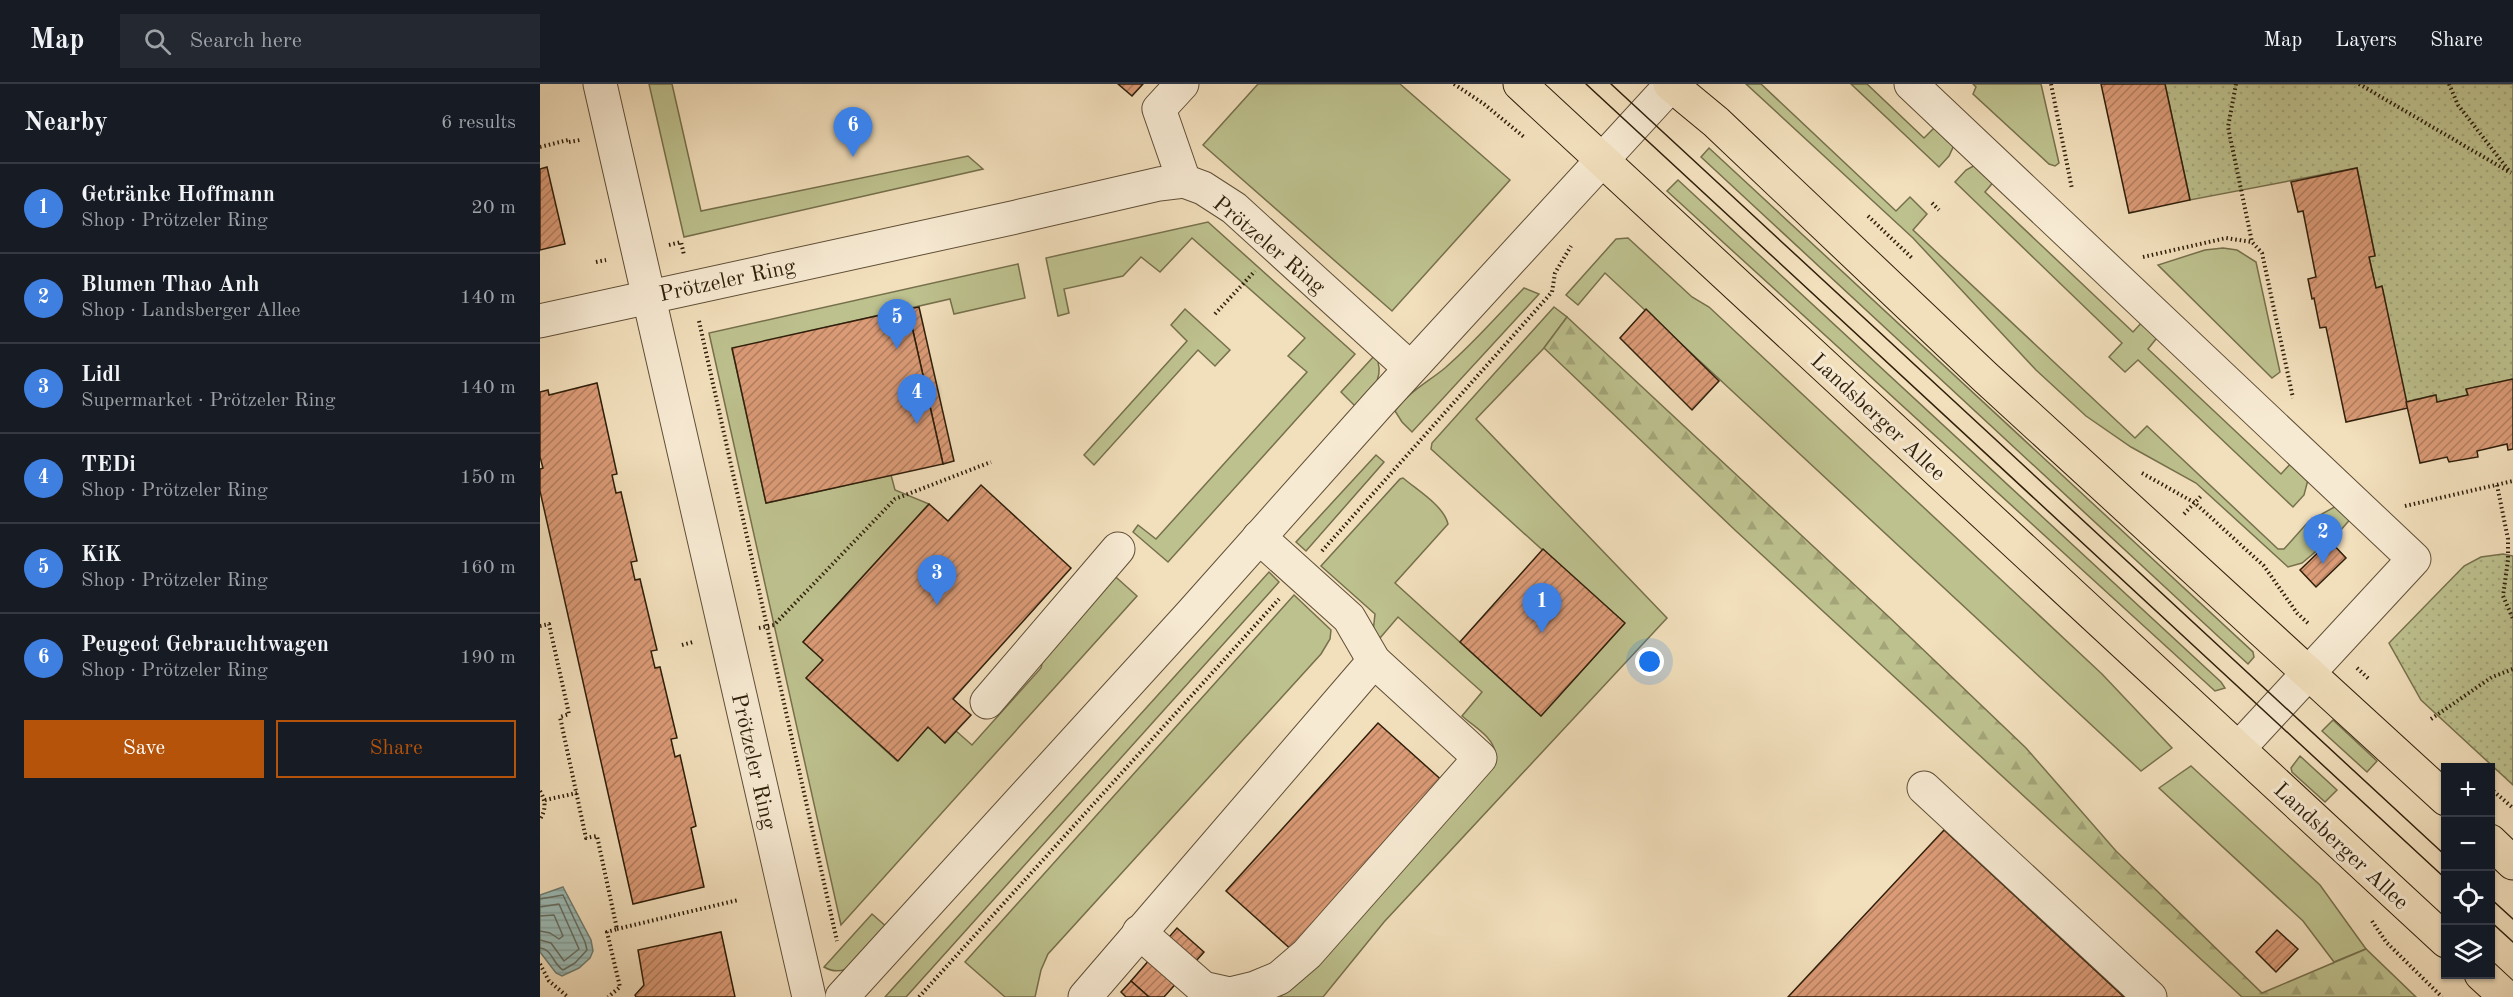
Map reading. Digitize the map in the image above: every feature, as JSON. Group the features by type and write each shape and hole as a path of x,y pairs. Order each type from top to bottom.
{"main road":[{"name":"Landsberger Allee","path":"1520,84 2441,937"},
{"path":"1671,85 1716,122 1984,376 2441,795"},
{"path":"2495,846 2513,862"},
{"path":"2486,979 2506,997"}],"street":[{"path":"540,321 648,296 600,84"},
{"path":"1182,84 1159,109 1184,181"},
{"path":"1911,84 1970,151 2054,219 2414,559 2238,748"},
{"path":"843,997 1410,368 1671,85"},
{"name":"Prötzeler Ring","path":"809,997 648,296 1017,217 1159,184 1184,181 1203,188 1234,208 1410,368"},
{"path":"1139,932 1203,988 1230,994 1255,988 1279,978 1307,954 1480,758 1374,661 1349,618 1259,537"},
{"path":"987,702 1118,549"},
{"path":"1085,997 1374,661"},
{"path":"1924,788 2150,997"}],"path":[{"path":"1454,84 1484,104 1523,136"},
{"path":"2051,84 2073,198 2054,219"},
{"path":"2236,84 2228,127 2252,242 2262,253 2295,406"},
{"path":"2358,84 2512,174"},
{"path":"2449,84 2458,105 2512,174"},
{"path":"540,147 568,140"},
{"path":"1932,203 1939,210"},
{"path":"2118,279 2137,259 2226,238 2252,242"},
{"path":"919,997 1552,292 1555,273 1573,243"},
{"path":"1215,314 1262,264"},
{"path":"697,311 837,941"},
{"path":"767,627 774,625 895,499 991,462"},
{"path":"2401,507 2513,481"},
{"path":"2497,485 2508,539 2508,560 2503,596 2513,619"},
{"path":"2181,516 2202,495"},
{"path":"540,626 549,624 569,714 560,717 586,838 597,836 617,929"},
{"path":"2431,720 2492,677 2513,669"},
{"path":"540,792 545,800 544,814 540,819"},
{"path":"545,800 576,792"},
{"path":"2495,792 2513,808"},
{"path":"608,997 620,987 607,932 738,900"},
{"path":"540,963 549,981 568,997"}],"green space":[{"path":"649,84 672,84 701,211 968,156 983,169 684,237"},
{"path":"1258,84 1400,84 1510,180 1392,311 1203,145"},
{"path":"1746,84 1761,84 1896,211 1910,197 1927,214 1913,230 2135,438 2147,426 2278,549 2284,549 2309,521 2340,504 2353,516 2340,531 2302,563 2288,567 2196,483 2131,447 2086,416 2036,370 1913,238"},
{"path":"1851,84 1867,84 1924,138 1936,126 1955,143 1949,156 1939,167"},
{"path":"1973,84 2041,84 2059,163 2055,166 2049,164 1973,94 1976,87"},
{"path":"2165,84 2513,84 2513,379 2466,390 2468,395 2437,402 2435,395 2406,402 2382,287 2376,288 2369,257 2375,255 2357,168 2190,200"},
{"path":"1709,148 2253,652 2254,657 2248,664 1701,157"},
{"path":"1981,162 1996,179 1985,192 2133,332 2144,320 2160,334 2148,349 2281,474 2293,461 2309,476 2304,495 2293,507 2138,360 2125,372 2109,357 2122,343 1955,182 1966,170"},
{"path":"1678,180 2225,688 2215,691 1667,191"},
{"path":"1208,222 1355,354 1168,562 1133,532 1138,525 1156,539 1307,372 1288,356 1305,338 1192,238 1160,272 1141,257 1123,276 1064,289 1069,313 1058,316 1046,258"},
{"path":"1628,238 1692,297 1709,307 2102,674 2172,748 2141,771 1605,273 1578,305 1566,295 1616,239"},
{"path":"2223,248 2237,250 2256,262 2280,372 2272,378 2158,265 2205,250"},
{"path":"1018,264 1025,298 954,314 950,299 732,349 766,503 891,475 895,490 929,504 803,642 823,660 807,679 897,761 928,727 945,743 956,731 972,745 1041,668 1047,642 1108,570 1137,596 841,925 709,333"},
{"path":"1524,288 1539,294 1412,432 1395,411 1412,393 1455,359"},
{"path":"1554,307 1567,317 1544,348 1476,419 1667,618 1384,922 1323,997 1280,997 1495,754 1487,738 1462,716 1482,692 1398,617 1380,638 1377,638 1373,632 1375,614 1321,566 1400,479 1403,478 1436,505 1448,524 1395,583 1541,716 1624,624 1431,449 1432,443"},
{"path":"1185,309 1230,350 1215,366 1198,350 1094,465 1084,455 1187,341 1171,325"},
{"path":"1567,317 2026,748 2116,851 2262,993 2366,949 2416,997 2242,997 1736,531 1544,348"},
{"path":"1375,355 1379,370 1376,383 1357,408 1341,392"},
{"path":"1376,455 1384,462 1306,551 1296,542"},
{"path":"2503,554 2513,556 2513,785 2495,768 2495,763 2489,763 2421,700 2389,643 2464,566 2481,557"},
{"path":"1269,572 1279,582 906,997 885,997"},
{"path":"1294,595 1331,630 1330,639 1321,654 1048,954 1041,970 1035,997 1005,997 965,962"},
{"path":"2333,720 2377,761 2367,772 2322,731"},
{"path":"2300,756 2337,790 2325,802 2292,772 2291,768"},
{"path":"2191,766 2320,885 2366,949 2334,962 2303,921 2159,788"},
{"path":"872,914 888,928 868,952 852,966 843,970 834,971 824,967"}],"water":[{"path":"563,887 591,940 593,951 590,958 579,968 562,976 556,973 540,952 540,895"}],"building":[{"path":"1118,84 1143,84 1132,96"},
{"path":"2101,84 2165,84 2190,200 2129,213"},
{"path":"547,167 565,244 540,250 540,169"},
{"path":"2357,168 2375,256 2369,257 2376,288 2382,286 2408,408 2346,422 2326,327 2320,328 2314,298 2312,299 2308,279 2316,277 2303,211 2298,212 2291,182"},
{"path":"919,307 954,461 943,464 908,309"},
{"path":"908,309 943,464 766,503 732,348"},
{"path":"1646,309 1719,381 1692,410 1620,338"},
{"path":"2513,379 2513,449 2508,450 2507,444 2477,451 2478,457 2449,462 2447,457 2420,463 2406,402 2436,395 2437,402 2468,395 2466,389"},
{"path":"597,383 617,474 612,475 616,493 621,492 637,561 631,562 635,580 640,579 657,650 651,651 655,668 660,667 677,738 671,739 675,757 680,755 696,826 691,828 704,887 633,904 540,491 540,469 543,468 540,457 540,392 548,390 549,395"},
{"path":"981,485 1071,568 953,699 971,715 945,743 928,727 898,761 806,678 823,660 803,642 929,504 948,521"},
{"path":"2330,541 2346,558 2316,587 2300,570"},
{"path":"1543,549 1625,623 1541,716 1460,642"},
{"path":"1378,723 1446,784 1294,952 1226,891"},
{"path":"1944,830 2124,997 1788,997"},
{"path":"1177,928 1204,952 1164,997 1149,997 1131,981"},
{"path":"2277,930 2298,949 2276,972 2256,952"},
{"path":"721,932 735,997 636,997 635,995 644,985 638,950"},
{"path":"1131,981 1149,997 1126,997 1121,992"}],"tram line":[{"path":"1586,84 2441,874"},
{"path":"1611,84 2441,851"},
{"path":"2495,903 2513,919"},
{"path":"2494,925 2513,942"}],"place":[{"name":"Peugeot Gebrauchtwagen","path":"853,157"},
{"name":"KiK","path":"897,349"},
{"name":"TEDi","path":"917,424"},
{"name":"Blumen Thao Anh","path":"2323,564"},
{"name":"Lidl","path":"937,605"},
{"name":"Getränke Hoffmann","path":"1542,633"}]}
